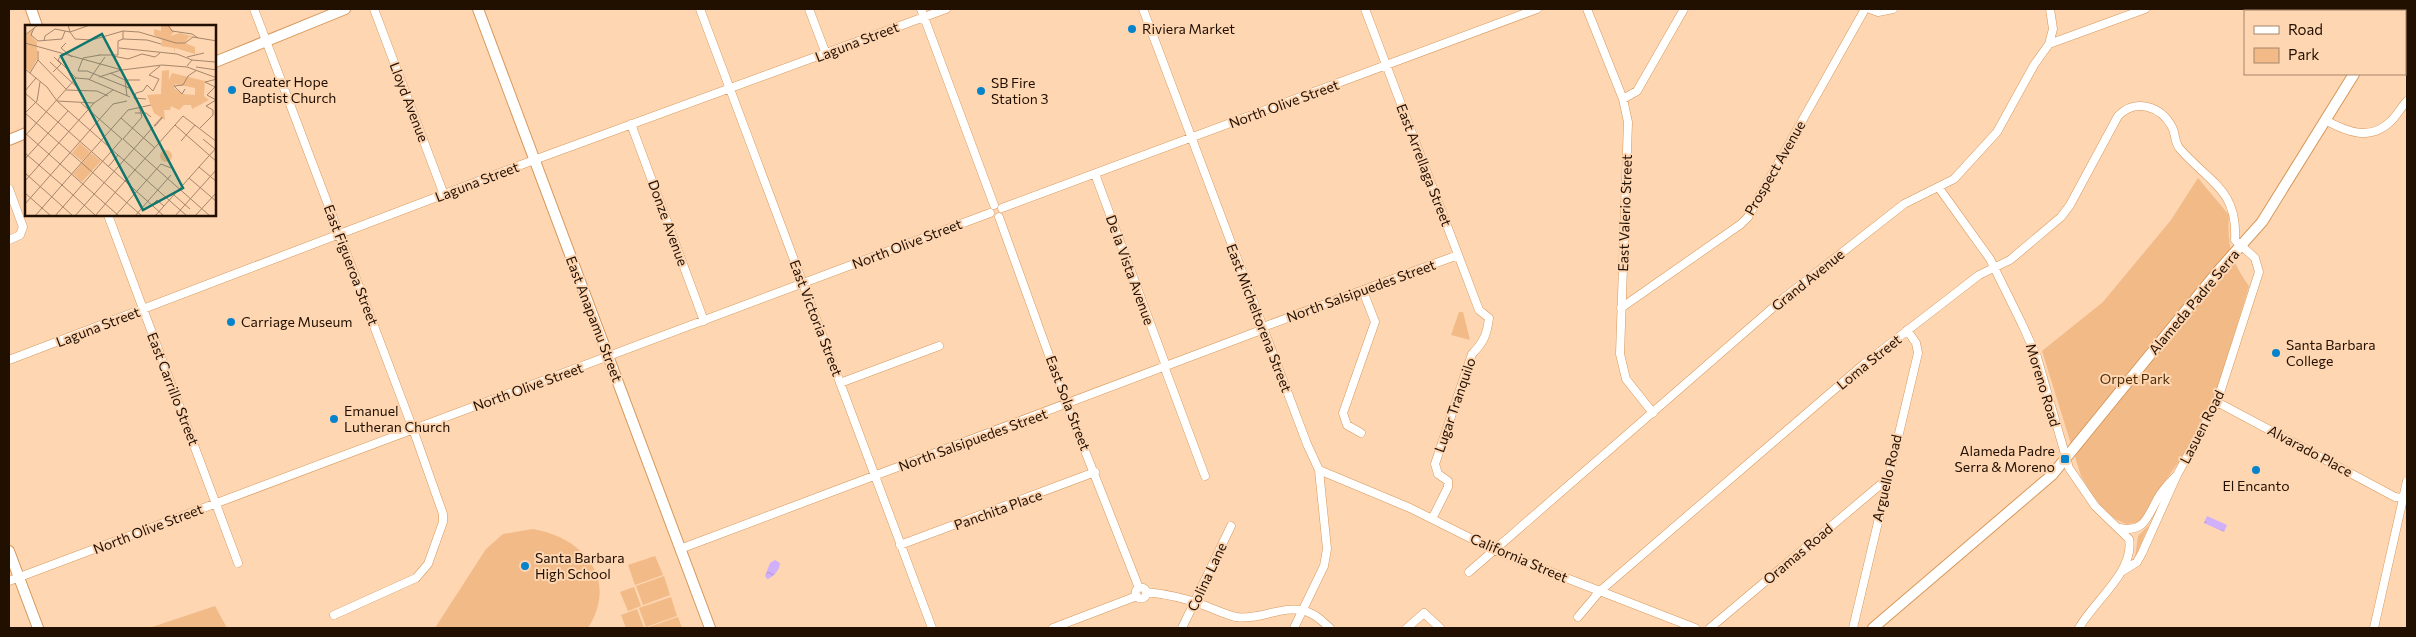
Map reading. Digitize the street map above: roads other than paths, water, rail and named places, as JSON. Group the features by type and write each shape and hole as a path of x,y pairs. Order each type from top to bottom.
{"main road":[{"path":"31,9 37,25"},
{"path":"216,62 345,9"},
{"name":"East Anapamu Street","path":"478,9 710,628"},
{"name":"Alameda Padre Serra","path":"1873,628 2040,486 2066,458 2219,270 2242,246 2279,198 2324,120 2353,75"},
{"path":"9,140 25,133"},
{"path":"9,551 14,579 38,628"}],"street":[{"name":"East Figueroa Street","path":"254,9 413,429 443,514 443,522 428,564 416,578 334,615"},
{"name":"Lloyd Avenue","path":"374,9 444,195"},
{"name":"East Victoria Street","path":"700,9 932,628"},
{"path":"809,9 826,54"},
{"path":"921,9 994,205 1002,208 1003,212 999,217 995,217 990,213 994,205"},
{"name":"Laguna Street","path":"9,360 534,160 946,9"},
{"name":"East Micheltorena Street","path":"1143,9 1307,444 1319,470 1328,549 1324,566 1294,628"},
{"name":"East Arrellaga Street","path":"1365,9 1478,310 1489,318"},
{"name":"North Olive Street","path":"1002,208 1537,9"},
{"name":"East Valerio Street","path":"1587,9 1623,100 1628,122 1621,308 1620,354 1622,369 1626,379 1653,413"},
{"path":"1623,100 1637,91 1684,9"},
{"name":"Prospect Avenue","path":"1621,308 1741,224 1748,217 1865,9"},
{"path":"1870,9 1878,12 1893,9"},
{"path":"2049,44 2054,29 2050,9"},
{"path":"2049,44 2145,9"},
{"name":"Grand Avenue","path":"1468,572 1800,286 1904,204 1954,179 1993,137 2049,44"},
{"path":"2324,120 2350,133 2369,133 2385,126 2407,101"},
{"name":"Loma Street","path":"1578,618 1600,591 1864,364 1979,275 2010,260 2064,214 2118,116 2131,106 2144,105 2157,112 2171,125 2180,148 2229,199 2236,216 2236,240 2242,246"},
{"name":"Donze Avenue","path":"631,124 704,321"},
{"name":"De la Vista Avenue","path":"1094,174 1205,476"},
{"name":"Moreno Road","path":"1939,188 1958,211 1995,267 2036,357 2069,468 2095,506 2119,528"},
{"path":"9,189 23,226 20,235 9,240"},
{"name":"North Olive Street","path":"14,579 990,213"},
{"name":"East Carrillo Street","path":"108,216 238,563"},
{"name":"East Sola Street","path":"999,217 1067,405 1141,592"},
{"name":"Lasuen Road","path":"2121,572 2136,562 2142,553 2177,475 2217,402 2259,272 2255,258 2242,246"},
{"name":"North Salsipuedes Street","path":"680,549 1067,405 1458,255"},
{"path":"1361,433 1347,425 1342,413 1375,322 1363,291"},
{"name":"Lugar Tranquilo","path":"1432,519 1448,487 1448,482 1438,474 1435,464 1469,361 1488,334 1489,318"},
{"name":"Arguello Road","path":"1852,628 1918,353 1916,343 1907,330"},
{"path":"840,383 939,346"},
{"name":"Alvarado Place","path":"2217,402 2402,498"},
{"name":"California Street","path":"1319,470 1432,519 1494,550 1694,628"},
{"name":"Panchita Place","path":"900,545 1095,472"},
{"path":"2119,528 2132,529 2143,524 2160,494 2177,475"},
{"name":"Oramas Road","path":"1710,628 1886,480"},
{"path":"2374,628 2407,481"},
{"name":"Colina Lane","path":"1182,628 1231,526"},
{"name":"Lasuen Road","path":"2079,628 2128,562 2129,539 2119,528"},
{"path":"1053,628 1141,592 1195,602 1225,614 1239,617 1249,618 1276,611 1302,611 1314,614 1330,628"},
{"path":"1408,628 1424,613 1440,628"}],"water":[{"path":"2207,516 2227,525 2224,532 2204,523"},
{"path":"775,560 780,563 779,568 774,575 767,579 765,576 770,563"}],"place":[{"name":"Riviera Market","path":"1132,29"},
{"name":"Greater Hope Baptist Church","path":"232,90"},
{"name":"SB Fire Station 3","path":"981,91"},
{"name":"Carriage Museum","path":"231,322"},
{"name":"Santa Barbara College","path":"2276,353"},
{"name":"Emanuel Lutheran Church","path":"334,419"},
{"name":"Alameda Padre Serra & Moreno","path":"2065,459"},
{"name":"El Encanto","path":"2256,470"},
{"name":"Santa Barbara High School","path":"525,566"}],"park label":[{"name":"Orpet Park","path":"2135,379"}]}
